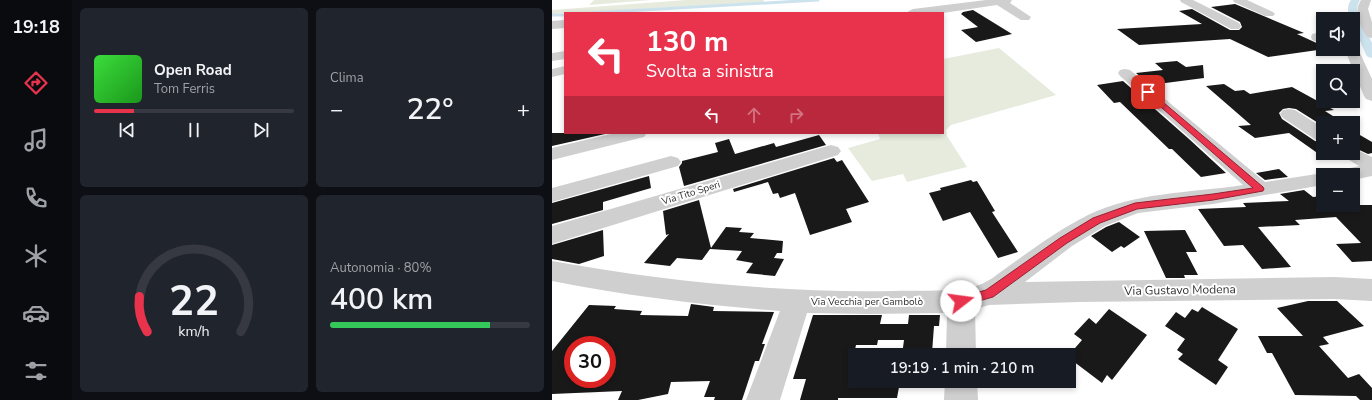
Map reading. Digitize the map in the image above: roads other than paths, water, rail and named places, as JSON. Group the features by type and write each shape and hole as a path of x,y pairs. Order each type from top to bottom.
{"street":[{"path":"1185,0 1235,26"},
{"path":"1238,0 1269,14"},
{"path":"1366,0 1363,6 1362,14 1372,34"},
{"path":"922,12 1003,1 1025,17"},
{"path":"552,25 564,24"},
{"path":"552,57 564,55"},
{"path":"1353,56 1372,96"},
{"path":"552,73 564,70"},
{"path":"1126,73 1260,189"},
{"path":"1289,114 1316,131"},
{"path":"552,154 634,134"},
{"name":"Via Tito Speri","path":"552,235 831,151"},
{"path":"1360,159 1372,166"},
{"path":"552,195 671,162"},
{"path":"1360,172 1372,170"},
{"name":"Via Vecchia per Gambolò","path":"552,271 589,278 718,295 797,301 868,303 961,301 989,294 1063,240 1097,220 1135,206 1213,197 1316,180"},
{"name":"Via Gustavo Modena","path":"989,294 1079,291 1310,288 1372,290"},
{"path":"763,400 797,301"},
{"path":"961,301 961,348"},
{"path":"961,388 961,400"}],"waterway":[{"path":"608,12 818,0"},
{"path":"1356,0 1353,4 1352,10 1372,55"},
{"path":"552,15 564,15"}]}
